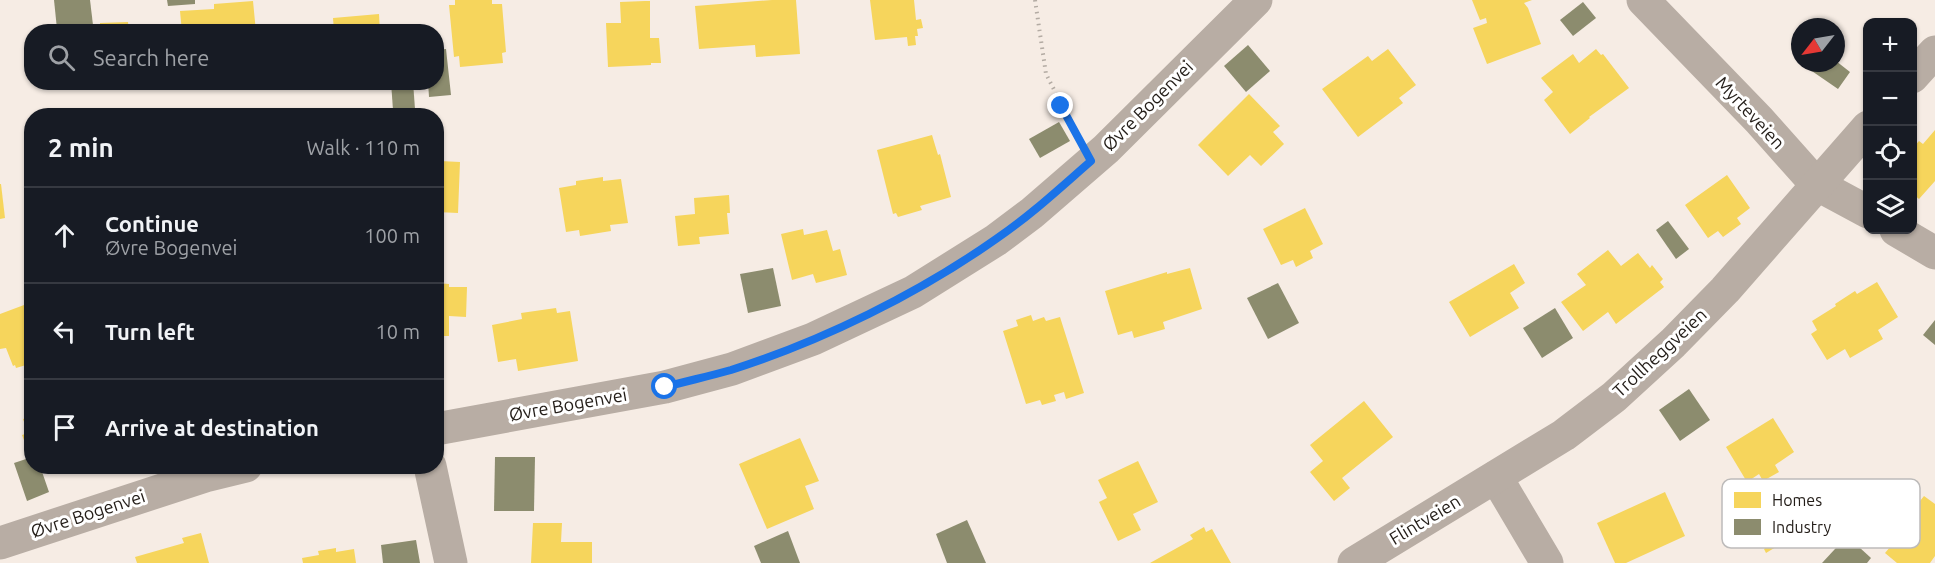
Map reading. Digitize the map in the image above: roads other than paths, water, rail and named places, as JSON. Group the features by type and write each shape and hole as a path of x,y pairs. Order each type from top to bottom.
{"street":[{"name":"Øvre Bogenvei","path":"444,428 665,387 732,369 813,339 914,292 996,240 1032,213 1091,161 1256,0"},
{"name":"Myrteveien","path":"1643,0 1759,120 1816,184 1863,209"},
{"path":"1917,72 1935,52"},
{"name":"Trollheggveien","path":"1496,477 1564,435 1640,374 1725,290 1863,132"},
{"path":"1903,234 1935,253"},
{"name":"Øvre Bogenvei","path":"0,543 213,474"},
{"path":"432,474 451,563"},
{"path":"1496,477 1547,563"},
{"name":"Flintveien","path":"1354,563 1496,477"}]}
